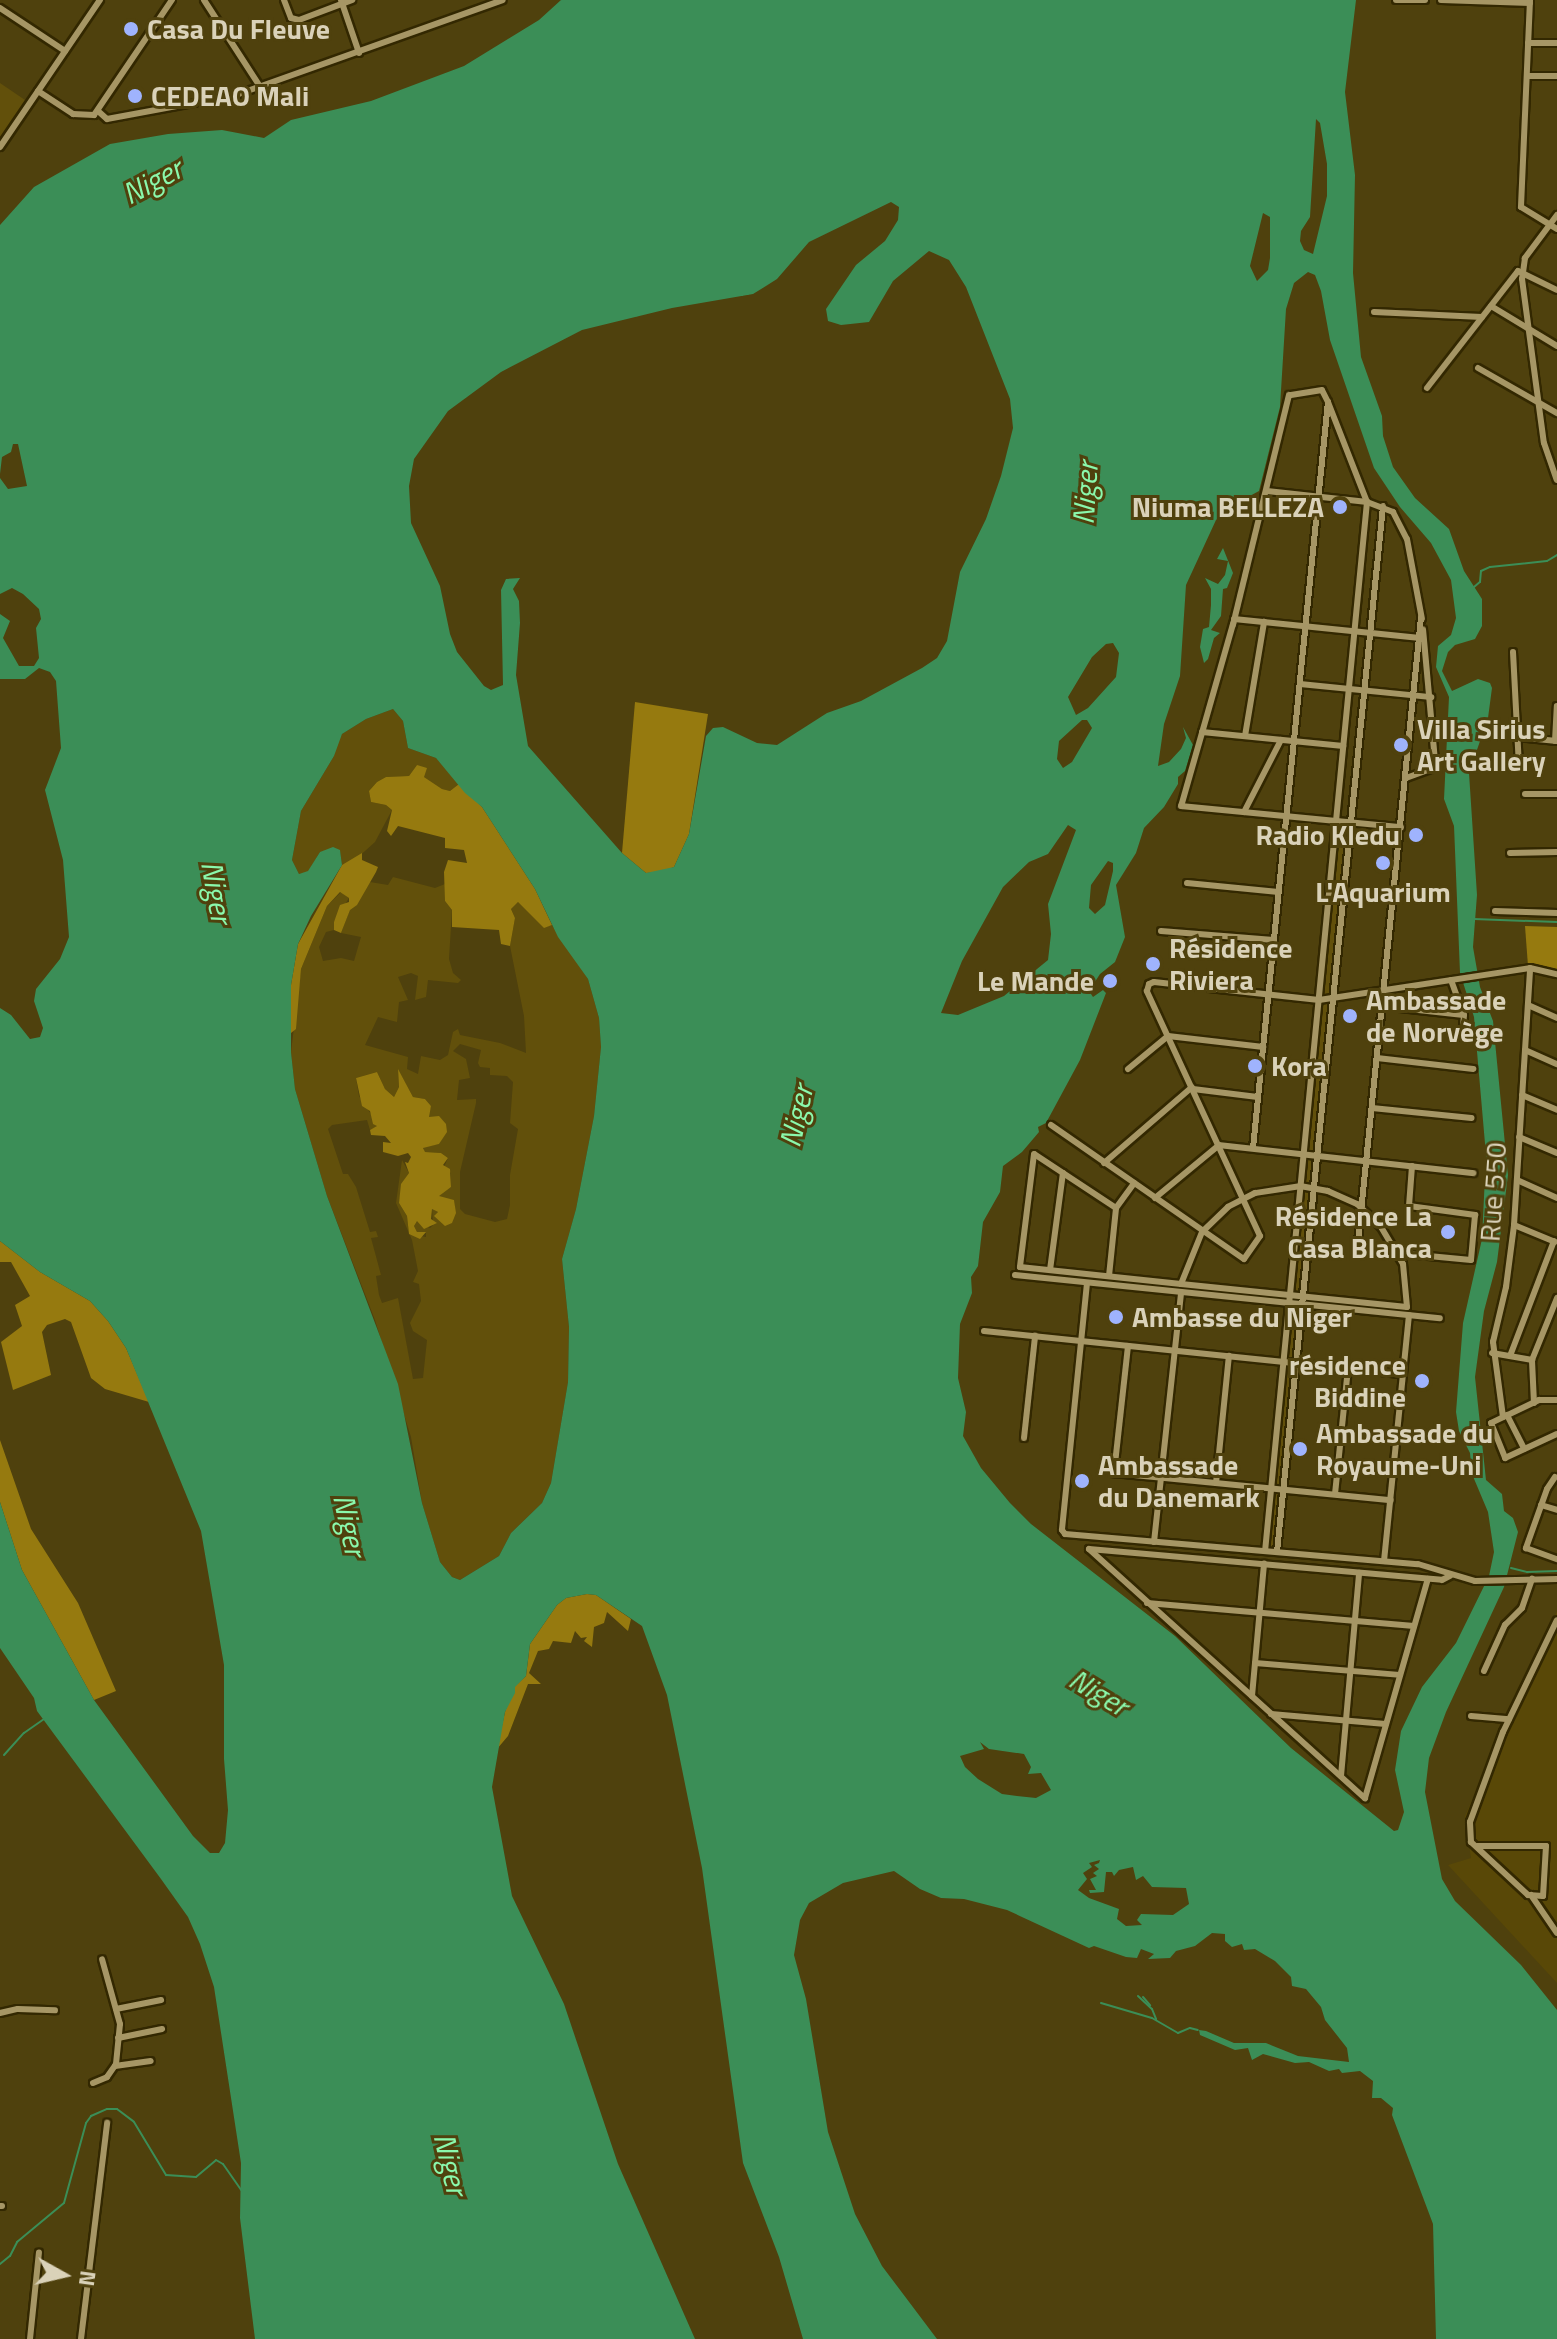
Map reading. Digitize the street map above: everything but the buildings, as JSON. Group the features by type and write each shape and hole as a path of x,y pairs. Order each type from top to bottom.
{"street":[{"path":"0,147 100,0"},
{"path":"38,91 82,117 98,111 172,0"},
{"path":"204,0 261,88"},
{"path":"284,0 291,18 299,20 352,0"},
{"path":"98,111 107,119 261,88 503,0"},
{"path":"1396,0 1425,0"},
{"path":"1441,0 1530,2 1521,207 1557,229"},
{"path":"342,2 359,53"},
{"path":"0,8 65,51"},
{"path":"1528,43 1557,43"},
{"path":"1527,76 1557,76"},
{"path":"1557,215 1525,258 1523,272 1544,443 1557,480"},
{"path":"1427,388 1518,271 1557,290"},
{"path":"1491,306 1557,346"},
{"path":"1374,312 1482,317"},
{"path":"1478,368 1557,413"},
{"path":"1265,1551 1284,1362 1319,1000 1336,821 1343,746 1367,502 1322,390 1290,393 1234,619 1181,806 1336,821 1351,822 1401,827"},
{"path":"1253,1148 1328,402"},
{"path":"1267,491 1383,506 1393,512 1407,539 1431,697 1434,765 1406,778"},
{"path":"1277,1552 1383,506"},
{"path":"1412,1166 1409,1206 1475,1215 1474,1256 1471,1260 1365,1250 1358,1242 1421,617"},
{"path":"1234,619 1420,638"},
{"path":"1245,736 1264,622"},
{"path":"1513,652 1519,765"},
{"path":"1300,684 1431,697"},
{"path":"1517,737 1556,741 1557,706"},
{"path":"1202,732 1343,746"},
{"path":"1244,812 1281,740"},
{"path":"1525,794 1557,794"},
{"path":"1510,853 1557,852"},
{"path":"1187,883 1279,892"},
{"path":"1495,911 1557,913"},
{"path":"1161,931 1274,940"},
{"path":"1051,1125 1240,1258 1248,1258 1260,1236 1147,991 1151,983 1319,1000 1530,968 1557,974"},
{"name":"Rue 550","path":"1505,1416 1492,1353 1514,1225 1530,968"},
{"path":"1455,980 1464,1015 1462,1037"},
{"path":"1528,1005 1557,1018"},
{"path":"1382,1006 1464,1015"},
{"path":"1128,1069 1168,1036 1263,1047"},
{"path":"1525,1050 1557,1064"},
{"path":"1377,1058 1473,1069"},
{"path":"1104,1163 1192,1088 1258,1097"},
{"path":"1522,1095 1557,1110"},
{"path":"1372,1108 1472,1118"},
{"path":"1519,1137 1557,1153"},
{"path":"1155,1198 1219,1145 1473,1173"},
{"path":"1116,1208 1034,1154 1020,1267 1109,1276 1181,1288"},
{"path":"1050,1270 1063,1173"},
{"path":"1517,1180 1557,1198"},
{"path":"1109,1276 1116,1208 1134,1183"},
{"path":"1015,1275 1087,1283 1181,1288 1407,1307 1403,1264 1381,1227 1362,1208 1314,1187 1255,1193 1228,1207 1202,1232 1181,1288 1154,1542"},
{"path":"1510,1356 1556,1242 1514,1225"},
{"path":"1087,1283 1062,1530 1070,1537 1418,1564 1475,1581 1557,1579"},
{"path":"1534,1403 1532,1360 1557,1298"},
{"path":"1303,1300 1440,1318"},
{"path":"1384,1561 1409,1315"},
{"path":"984,1331 1403,1374"},
{"path":"1024,1438 1035,1336"},
{"path":"1128,1346 1114,1473 1391,1500"},
{"path":"1492,1353 1532,1360"},
{"path":"1216,1483 1229,1356"},
{"path":"1335,1494 1348,1368"},
{"path":"1557,1400 1534,1403 1491,1423 1505,1458 1557,1434"},
{"path":"1505,1416 1524,1449"},
{"path":"1555,1477 1526,1548 1557,1559"},
{"path":"1541,1505 1557,1510"},
{"path":"1428,1579 1365,1798 1089,1549 1428,1579 1450,1576"},
{"path":"1252,1697 1264,1564"},
{"path":"1341,1776 1359,1573"},
{"path":"1484,1671 1505,1625 1522,1608 1532,1579"},
{"path":"1147,1603 1414,1626"},
{"path":"1557,1620 1509,1719 1470,1822 1471,1842 1531,1895 1557,1933"},
{"path":"1255,1663 1400,1675"},
{"path":"1271,1714 1386,1724"},
{"path":"1471,1716 1509,1719"},
{"path":"1477,1846 1546,1846 1543,1896 1531,1895"},
{"path":"93,2083 107,2077 115,2066 118,2038 116,2009 102,1959"},
{"path":"116,2009 161,2000"},
{"path":"0,2013 18,2009 55,2010"},
{"path":"118,2038 162,2029"},
{"path":"115,2066 151,2061"},
{"path":"81,2339 107,2123"},
{"path":"30,2339 39,2252"}],"shaded area":[{"path":"0,83 25,100 0,138"},
{"path":"635,702 708,714 689,834 674,867 661,872 646,873 622,853"},
{"path":"393,709 403,721 408,748 436,758 459,784 450,791 442,789 424,777 417,765 409,776 386,777 377,782 369,791 371,802 386,805 392,810 375,842 355,860 342,865 340,851 320,852 308,872 299,874 292,860 301,811 334,756 336,744 342,734 366,719"},
{"path":"417,765 427,768 424,777 442,789 450,791 459,784 482,807 535,889 552,925 544,928 518,902 511,909 515,918 510,946 501,944 499,930 452,927 452,910 445,901 444,872 448,860 467,863 464,850 445,848 445,838 398,826 391,836 387,831 392,810 386,805 371,802 369,791 377,782 386,777 409,776"},
{"path":"1341,822 1349,822 1274,1547 1270,1548"},
{"path":"362,853 362,860 378,867 357,905 350,910 341,933 334,930 334,922 340,905 349,902 349,898 340,892 327,906 301,969 296,1029 291,1033 291,985 298,944 342,865"},
{"path":"393,877 435,888 445,884 445,901 452,910 449,959 453,973 461,980 458,983 428,980 426,997 415,1000 418,976 411,973 398,977 408,1000 399,1002 397,1022 378,1017 365,1045 408,1057 407,1069 418,1074 421,1056 440,1060 448,1055 453,1032 458,1029 460,1035 500,1043 526,1053 524,1016 510,946 515,918 511,909 518,902 544,927 552,925 588,979 599,1018 601,1047 594,1116 576,1209 562,1259 569,1327 568,1382 551,1483 542,1503 511,1533 499,1556 460,1580 452,1577 440,1562 422,1503 411,1437 375,1320 327,1196 295,1089 291,1052 301,969 327,906 341,892 349,898 334,922 334,930 326,932 319,947 323,961 341,958 354,961 361,937 341,933 350,909 370,882 388,885","holes":["460,1044 481,1050 478,1063 480,1067 490,1068 490,1075 507,1076 513,1082 510,1123 518,1129 510,1175 510,1205 507,1219 495,1222 465,1214 460,1209 460,1172 476,1103 476,1099 457,1100 459,1080 470,1078 466,1059 453,1051","398,1070 413,1097 425,1099 431,1106 428,1116 443,1136 439,1144 423,1147 424,1152 441,1153 448,1158 444,1167 451,1173 451,1187 440,1192 438,1198 454,1200 455,1211 435,1215 438,1212 432,1209 433,1225 430,1228 416,1220 414,1226 417,1232 426,1233 426,1237 409,1234 418,1271 413,1282 419,1284 421,1301 410,1323 413,1331 427,1340 423,1378 413,1379 398,1298 382,1303 379,1295 376,1276 381,1275 371,1238 378,1237 376,1231 370,1232 356,1187 348,1174 343,1174 328,1129 332,1125 367,1120 370,1130 379,1126 359,1096 356,1078 377,1072 385,1089 394,1097 399,1087"]},
{"path":"1525,926 1557,927 1557,972 1528,966"},
{"path":"398,1069 413,1097 425,1099 431,1106 429,1117 439,1116 446,1124 447,1132 439,1144 423,1148 425,1152 441,1153 448,1158 443,1165 450,1169 451,1187 439,1196 454,1200 456,1213 452,1223 445,1226 434,1216 438,1212 432,1209 431,1219 437,1223 424,1229 417,1221 414,1226 417,1232 426,1232 420,1239 409,1234 407,1216 399,1203 401,1184 409,1173 405,1162 408,1163 411,1157 408,1153 398,1156 383,1152 383,1142 391,1143 385,1136 371,1135 370,1130 377,1126 373,1124 370,1111 362,1106 356,1078 377,1072 385,1089 394,1097 399,1087"},
{"path":"402,1160 409,1173 403,1182 399,1203 407,1216 409,1233 396,1203"},
{"path":"0,1241 40,1272 90,1301 126,1348 149,1402 105,1389 91,1378 71,1322 65,1319 47,1325 42,1332 51,1375 13,1390 1,1342 22,1326 15,1305 30,1296 11,1262 0,1262"},
{"path":"0,1440 31,1529 78,1603 116,1691 94,1700 22,1570 0,1502"},
{"path":"596,1595 631,1619 628,1631 607,1612 604,1623 594,1627 592,1647 584,1641 587,1637 581,1638 575,1631 571,1643 553,1641 549,1649 538,1651 529,1673 541,1684 528,1684 508,1736 497,1749 514,1687 526,1676 530,1644 557,1605 566,1598"},
{"path":"1557,1611 1557,1983 1448,1865 1471,1858 1465,1816"}],"water":[{"name":"Niger","path":"561,0 1356,0 1345,92 1355,175 1353,273 1361,357 1382,416 1383,436 1393,467 1415,498 1449,529 1464,571 1482,599 1482,626 1475,639 1455,645 1448,652 1442,671 1452,691 1478,679 1490,683 1492,688 1488,718 1469,773 1477,895 1473,947 1480,987 1493,1021 1508,1175 1497,1262 1484,1311 1475,1377 1486,1480 1502,1494 1504,1511 1513,1518 1518,1532 1504,1587 1446,1712 1429,1758 1425,1792 1442,1879 1455,1901 1521,1965 1557,2010 1557,2339 1436,2339 1433,2224 1392,2115 1393,2108 1381,2098 1372,2098 1373,2081 1360,2071 1329,2071 1309,2062 1295,2063 1263,2054 1252,2060 1248,2048 1235,2050 1200,2035 1199,2030 1234,2043 1266,2043 1298,2056 1349,2062 1347,2048 1325,2020 1321,2007 1306,1989 1292,1986 1291,1977 1275,1961 1255,1949 1244,1950 1242,1944 1232,1947 1225,1941 1225,1934 1212,1933 1195,1946 1176,1951 1170,1958 1148,1959 1154,1954 1141,1949 1137,1958 1126,1957 1094,1946 1089,1948 1007,1910 964,1899 941,1898 920,1889 894,1871 843,1883 809,1903 800,1920 794,1955 806,1999 828,2132 855,2214 882,2266 937,2339 803,2339 779,2257 743,2163 702,1868 667,1695 642,1626 596,1595 587,1594 566,1598 557,1605 530,1644 526,1676 515,1687 505,1712 492,1787 512,1896 564,2004 618,2164 695,2339 255,2339 240,2218 241,2163 214,1987 200,1944 188,1917 37,1711 34,1698 0,1648 0,1502 22,1570 94,1700 193,1836 210,1853 219,1853 225,1843 228,1810 224,1759 224,1665 201,1531 126,1348 108,1321 90,1301 40,1272 0,1241 0,1008 11,1015 30,1039 40,1037 43,1028 34,1001 36,989 60,959 69,937 63,860 45,790 61,748 56,681 50,672 39,668 25,679 0,679 0,614 10,621 3,638 19,666 34,666 39,658 36,628 41,619 39,609 23,594 12,588 0,594 0,478 8,489 27,486 18,444 13,444 11,452 2,457 0,474 0,225 34,187 110,144 168,134 222,130 264,138 291,120 371,101 464,66 539,20","holes":["1316,119 1320,123 1327,164 1327,196 1313,254 1304,250 1300,241 1301,231 1310,217","891,202 899,207 898,220 885,241 856,265 826,309 828,321 841,325 869,322 893,281 929,251 949,260 966,287 1010,399 1013,428 986,519 960,572 947,641 937,658 861,701 827,713 777,745 757,743 723,727 713,728 706,736 689,834 674,867 646,873 622,853 528,746 516,675 520,623 519,601 513,589 520,578 506,579 501,590 503,685 491,690 484,686 457,652 440,586 411,523 409,486 414,459 448,411 501,372 582,330 672,308 753,294 777,279 809,242","1263,213 1270,217 1268,270 1257,281 1250,266","1308,272 1315,275 1321,291 1330,340 1374,468 1400,507 1431,543 1451,580 1456,618 1451,635 1438,646 1436,667 1449,697 1444,799 1454,826 1460,973 1474,1017 1486,1155 1482,1239 1463,1323 1456,1412 1459,1431 1470,1453 1472,1474 1488,1512 1494,1552 1489,1576 1456,1643 1422,1687 1401,1731 1395,1770 1404,1812 1398,1830 1394,1831 1291,1748 1175,1636 1031,1524 1010,1503 981,1468 963,1436 966,1412 958,1378 960,1324 972,1293 971,1277 978,1266 983,1222 1000,1192 1003,1166 1022,1152 1039,1132 1038,1127 1046,1123 1080,1060 1106,993 1103,990 1093,997 1089,991 1100,974 1115,962 1125,937 1116,885 1136,853 1144,828 1164,807 1178,784 1178,777 1185,771 1193,745 1183,727 1186,738 1181,749 1169,762 1158,766 1164,724 1180,676 1186,585 1216,520 1235,504 1259,491 1280,407 1286,309 1294,283","1113,643 1119,653 1116,677 1088,708 1076,715 1068,697 1092,657 1106,644","393,709 403,721 408,748 436,758 465,793 482,807 535,889 558,937 588,979 599,1018 601,1047 594,1116 576,1209 562,1259 569,1327 568,1382 551,1483 542,1503 511,1533 499,1556 460,1580 452,1577 440,1562 422,1503 398,1384 327,1196 295,1089 291,1052 291,985 298,944 342,865 340,850 333,847 320,852 308,871 299,874 292,860 301,811 334,756 342,734 366,719","1082,720 1087,720 1092,728 1072,762 1063,768 1057,759 1059,741","1068,825 1076,830 1048,904 1051,934 1048,960 1004,996 958,1015 941,1013 962,961 1003,887 1029,862 1048,854","1108,861 1113,863 1105,905 1095,914 1089,908 1091,885","980,1742 989,1749 1024,1754 1031,1767 1028,1774 1041,1773 1051,1790 1036,1798 1002,1794 978,1779 965,1767 960,1756 984,1749","1100,1860 1094,1865 1099,1869 1093,1873 1097,1876 1090,1879 1096,1890 1089,1890 1090,1893 1104,1892 1106,1872 1112,1872 1114,1876 1119,1870 1133,1867 1136,1880 1143,1876 1152,1887 1186,1888 1189,1904 1173,1915 1141,1914 1137,1920 1142,1925 1126,1926 1117,1919 1119,1909 1089,1898 1078,1890 1087,1879 1083,1873 1092,1867 1089,1863"]},
{"path":"1223,548 1233,573 1227,588 1223,589 1221,616 1211,630 1220,633 1214,638 1204,663 1200,647 1203,629 1209,627 1211,605 1211,589 1205,578 1218,584 1225,575 1228,561 1217,559"}],"waterway":[{"path":"1474,587 1480,582 1481,571 1490,567 1547,561 1557,555"},
{"path":"1474,919 1557,922"},
{"path":"1511,1568 1527,1572 1557,1571"},
{"path":"4,1755 24,1733 44,1719"},
{"path":"1138,1996 1152,2009 1156,2019"},
{"path":"1143,1997 1150,2005"},
{"path":"1101,2003 1152,2018 1178,2033 1190,2028 1198,2030"},
{"path":"0,2264 10,2256 17,2242 64,2203 86,2123 91,2116 107,2109 117,2109 134,2122 166,2175 196,2177 216,2160 223,2164 241,2190"}],"place":[{"name":"Casa Du Fleuve","path":"131,29"},
{"name":"CEDEAO Mali","path":"135,96"},
{"name":"Niuma BELLEZA","path":"1340,507"},
{"name":"Villa Sirius Art Gallery","path":"1401,745"},
{"name":"Radio Kledu","path":"1416,835"},
{"name":"L'Aquarium","path":"1383,863"},
{"name":"Résidence Riviera","path":"1153,964"},
{"name":"Le Mande","path":"1110,981"},
{"name":"Ambassade de Norvège","path":"1350,1016"},
{"name":"Kora","path":"1255,1066"},
{"name":"Résidence La Casa Blanca","path":"1448,1232"},
{"name":"Ambasse du Niger","path":"1116,1317"},
{"name":"résidence Biddine","path":"1422,1381"},
{"name":"Ambassade du Royaume-Uni","path":"1300,1449"},
{"name":"Ambassade du Danemark","path":"1082,1481"}]}
